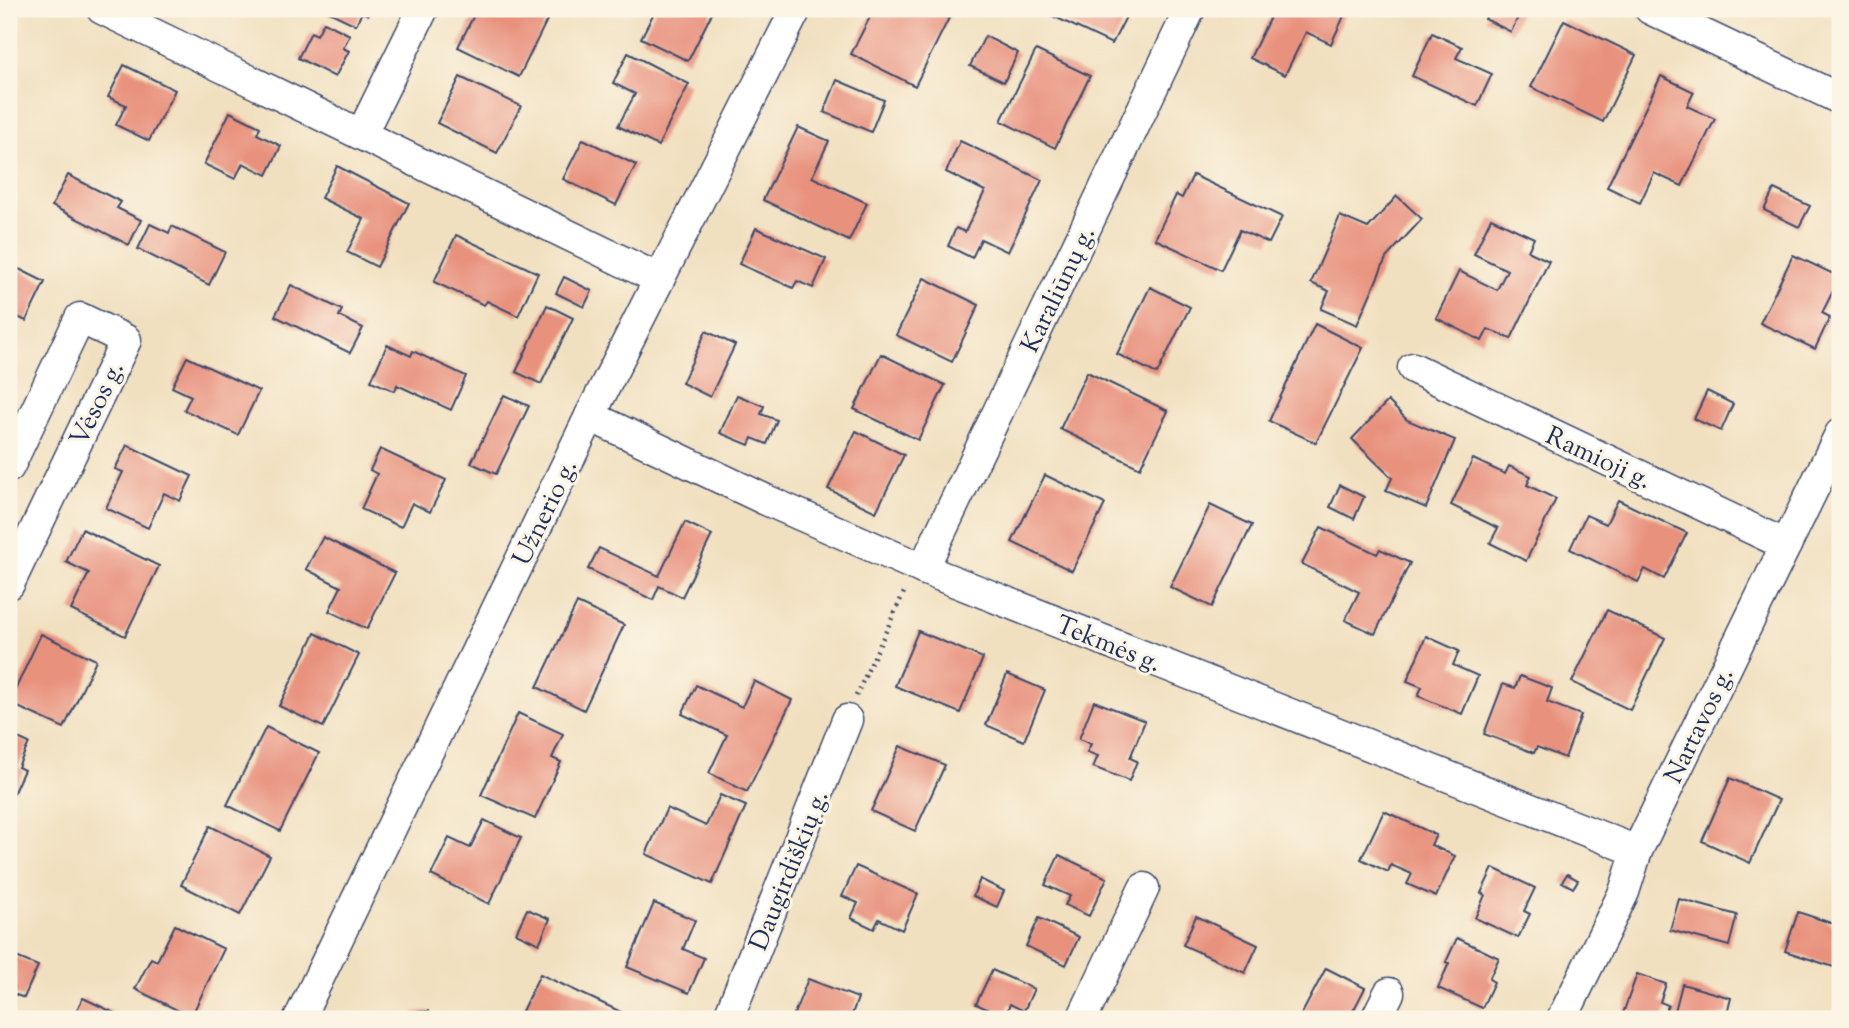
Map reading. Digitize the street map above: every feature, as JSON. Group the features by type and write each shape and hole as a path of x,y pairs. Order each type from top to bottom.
{"street":[{"path":"102,9 659,279"},
{"path":"362,134 423,9"},
{"name":"Užnerio g.","path":"299,1019 590,416 796,9"},
{"name":"Karaliūnų g.","path":"920,568 1191,9"},
{"path":"1650,9 1840,99"},
{"name":"Vėsos g.","path":"9,467 80,318 126,340 9,584"},
{"name":"Ramioji g.","path":"1413,368 1786,545"},
{"name":"Tekmės g.","path":"590,416 766,500 920,568 1636,851"},
{"name":"Nartavos g.","path":"1562,1019 1625,891 1636,851 1840,434"},
{"name":"Daugirdiškių g.","path":"728,1019 847,720"},
{"path":"1082,1019 1144,888"}],"path":[{"path":"847,720 920,568"}],"building":[{"path":"331,9 371,9 368,15 362,12 356,25 329,12"},
{"path":"477,9 541,9 550,14 519,77 458,47"},
{"path":"656,9 714,9 688,61 641,38"},
{"path":"874,9 936,9 950,16 915,86 851,54"},
{"path":"1038,9 1130,9 1112,44"},
{"path":"1266,9 1334,9 1345,14 1331,44 1306,32 1285,75 1250,58 1271,15 1265,12"},
{"path":"1490,9 1522,9 1511,32 1485,19"},
{"path":"1564,20 1636,55 1603,122 1531,87"},
{"path":"324,22 350,35 343,48 349,51 335,77 298,58 311,32 317,35"},
{"path":"1432,33 1462,47 1456,58 1492,74 1477,106 1412,76"},
{"path":"985,36 1018,53 1004,82 970,66"},
{"path":"1036,50 1090,76 1055,148 1001,121"},
{"path":"628,53 689,84 658,146 618,126 635,94 613,83"},
{"path":"124,65 175,90 149,141 116,125 126,105 108,97"},
{"path":"1661,76 1694,92 1687,106 1715,119 1682,186 1654,173 1640,203 1607,187"},
{"path":"460,77 521,106 497,153 437,123"},
{"path":"837,80 884,100 871,132 824,112"},
{"path":"230,112 260,127 257,134 281,146 267,175 243,163 235,179 204,164"},
{"path":"798,127 829,141 812,177 867,203 849,241 763,200"},
{"path":"583,139 636,165 616,205 563,179"},
{"path":"960,141 1042,180 1008,252 981,239 972,258 948,246 956,228 965,232 985,191 946,172"},
{"path":"337,166 409,203 377,267 347,252 364,219 321,198"},
{"path":"68,175 121,202 117,208 141,220 129,245 52,206"},
{"path":"1193,175 1282,217 1269,243 1240,230 1221,270 1155,239 1176,195 1182,198"},
{"path":"1774,189 1810,206 1799,227 1764,210"},
{"path":"1397,196 1422,219 1386,258 1357,325 1321,309 1329,291 1311,283 1340,216 1368,228"},
{"path":"1491,218 1534,238 1528,251 1549,261 1511,339 1488,329 1482,341 1436,318 1459,271 1497,290 1507,270 1474,254"},
{"path":"150,224 169,233 172,226 225,252 209,285 138,249"},
{"path":"756,228 826,259 813,288 797,281 793,288 739,264"},
{"path":"456,235 538,273 518,316 487,301 484,305 434,282"},
{"path":"1793,255 1840,277 1822,313 1830,317 1815,349 1760,323"},
{"path":"9,264 45,282 26,321 9,313"},
{"path":"564,277 592,291 584,307 556,293"},
{"path":"924,278 979,305 952,362 896,335"},
{"path":"291,285 342,310 339,316 363,328 350,353 275,316"},
{"path":"1150,287 1190,307 1157,374 1117,354"},
{"path":"547,305 573,318 541,384 516,372"},
{"path":"1315,324 1363,348 1316,443 1269,421"},
{"path":"706,331 735,345 710,397 682,383"},
{"path":"387,345 411,356 413,351 466,376 451,410 397,385 395,391 371,381"},
{"path":"881,354 945,385 918,440 854,409"},
{"path":"187,357 259,391 238,435 184,410 191,396 172,387"},
{"path":"1087,372 1168,411 1140,468 1060,429"},
{"path":"1707,391 1733,404 1721,431 1694,419"},
{"path":"504,395 529,406 496,474 471,463"},
{"path":"737,395 764,406 761,414 777,420 767,444 752,438 749,445 720,433"},
{"path":"1388,401 1407,420 1455,440 1426,508 1386,491 1392,478 1352,439"},
{"path":"856,431 904,455 876,512 828,489"},
{"path":"127,445 192,476 180,501 164,493 148,528 106,508 123,472 115,469"},
{"path":"380,449 446,480 430,512 412,503 401,527 361,509 377,474 370,470"},
{"path":"1473,459 1505,474 1509,466 1531,476 1527,485 1556,499 1526,561 1490,543 1498,528 1451,505"},
{"path":"1045,475 1105,504 1072,571 1012,542"},
{"path":"1340,485 1364,497 1354,519 1330,507"},
{"path":"1618,500 1687,533 1664,579 1645,569 1638,582 1570,549 1586,515 1606,524"},
{"path":"1210,505 1252,525 1212,607 1170,587"},
{"path":"685,522 712,535 682,597 659,586 653,600 588,569 599,548 659,576"},
{"path":"1321,527 1377,554 1380,549 1410,563 1375,634 1345,620 1359,592 1302,564"},
{"path":"82,529 159,566 125,636 71,610 89,573 66,562"},
{"path":"323,537 395,573 367,629 329,611 341,587 306,569"},
{"path":"577,603 624,625 584,710 537,687"},
{"path":"1607,610 1665,638 1630,710 1572,682"},
{"path":"918,631 983,658 960,713 895,686"},
{"path":"315,633 359,655 323,727 279,706"},
{"path":"41,634 96,660 64,728 9,703"},
{"path":"1426,636 1459,651 1453,665 1478,676 1462,714 1418,696 1422,687 1407,681"},
{"path":"1007,674 1045,690 1024,741 986,725"},
{"path":"1520,676 1552,688 1547,702 1581,715 1565,758 1537,747 1534,753 1484,734 1503,684 1515,688"},
{"path":"754,681 792,700 747,792 709,773 727,735 682,714 696,685 742,707"},
{"path":"1094,701 1145,721 1130,758 1137,761 1129,781 1093,767 1098,756 1087,752 1091,744 1079,739"},
{"path":"518,713 563,734 552,758 561,762 535,819 481,795"},
{"path":"266,727 319,753 280,831 227,805"},
{"path":"9,734 29,743 18,767 24,770 9,803"},
{"path":"900,746 945,765 915,831 871,811"},
{"path":"1730,778 1779,800 1750,863 1702,841"},
{"path":"720,795 746,806 712,884 646,854 667,808 706,826"},
{"path":"1384,811 1436,835 1431,845 1455,856 1436,897 1407,884 1412,874 1391,865 1388,872 1361,859"},
{"path":"484,820 521,838 489,904 431,875 449,838 470,848"},
{"path":"210,826 270,856 240,915 181,885"},
{"path":"1059,855 1107,878 1089,916 1065,905 1070,896 1045,885"},
{"path":"856,866 918,894 902,930 879,919 874,929 851,918 858,903 842,896"},
{"path":"1493,868 1535,888 1524,911 1530,914 1518,938 1475,918 1485,895 1481,893"},
{"path":"1567,874 1578,880 1573,888 1562,882"},
{"path":"980,879 1004,891 997,907 973,896"},
{"path":"1679,899 1737,915 1729,946 1670,930"},
{"path":"654,903 695,920 683,949 704,958 689,993 627,967"},
{"path":"527,909 550,919 539,944 516,933"},
{"path":"1798,912 1840,926 1840,969 1785,951"},
{"path":"1196,916 1258,945 1245,973 1183,945"},
{"path":"1039,918 1079,937 1066,965 1026,946"},
{"path":"175,925 224,949 191,1017 135,989 151,958 157,961"},
{"path":"1457,938 1499,958 1489,979 1494,982 1482,1008 1438,988"},
{"path":"9,954 38,966 24,998 9,992"},
{"path":"1326,968 1365,988 1349,1019 1299,1019"},
{"path":"992,970 1034,989 1024,1011 1010,1004 1004,1017 976,1004"},
{"path":"540,974 636,1019 531,1019 533,1016 522,1011"},
{"path":"1637,974 1666,984 1660,1002 1668,1005 1663,1019 1621,1019"},
{"path":"808,979 858,998 850,1019 792,1019"},
{"path":"1682,984 1731,998 1727,1014 1702,1019 1673,1019"},
{"path":"83,998 127,1019 72,1019"},
{"path":"428,1011 435,1019 408,1019 415,1012"}]}
